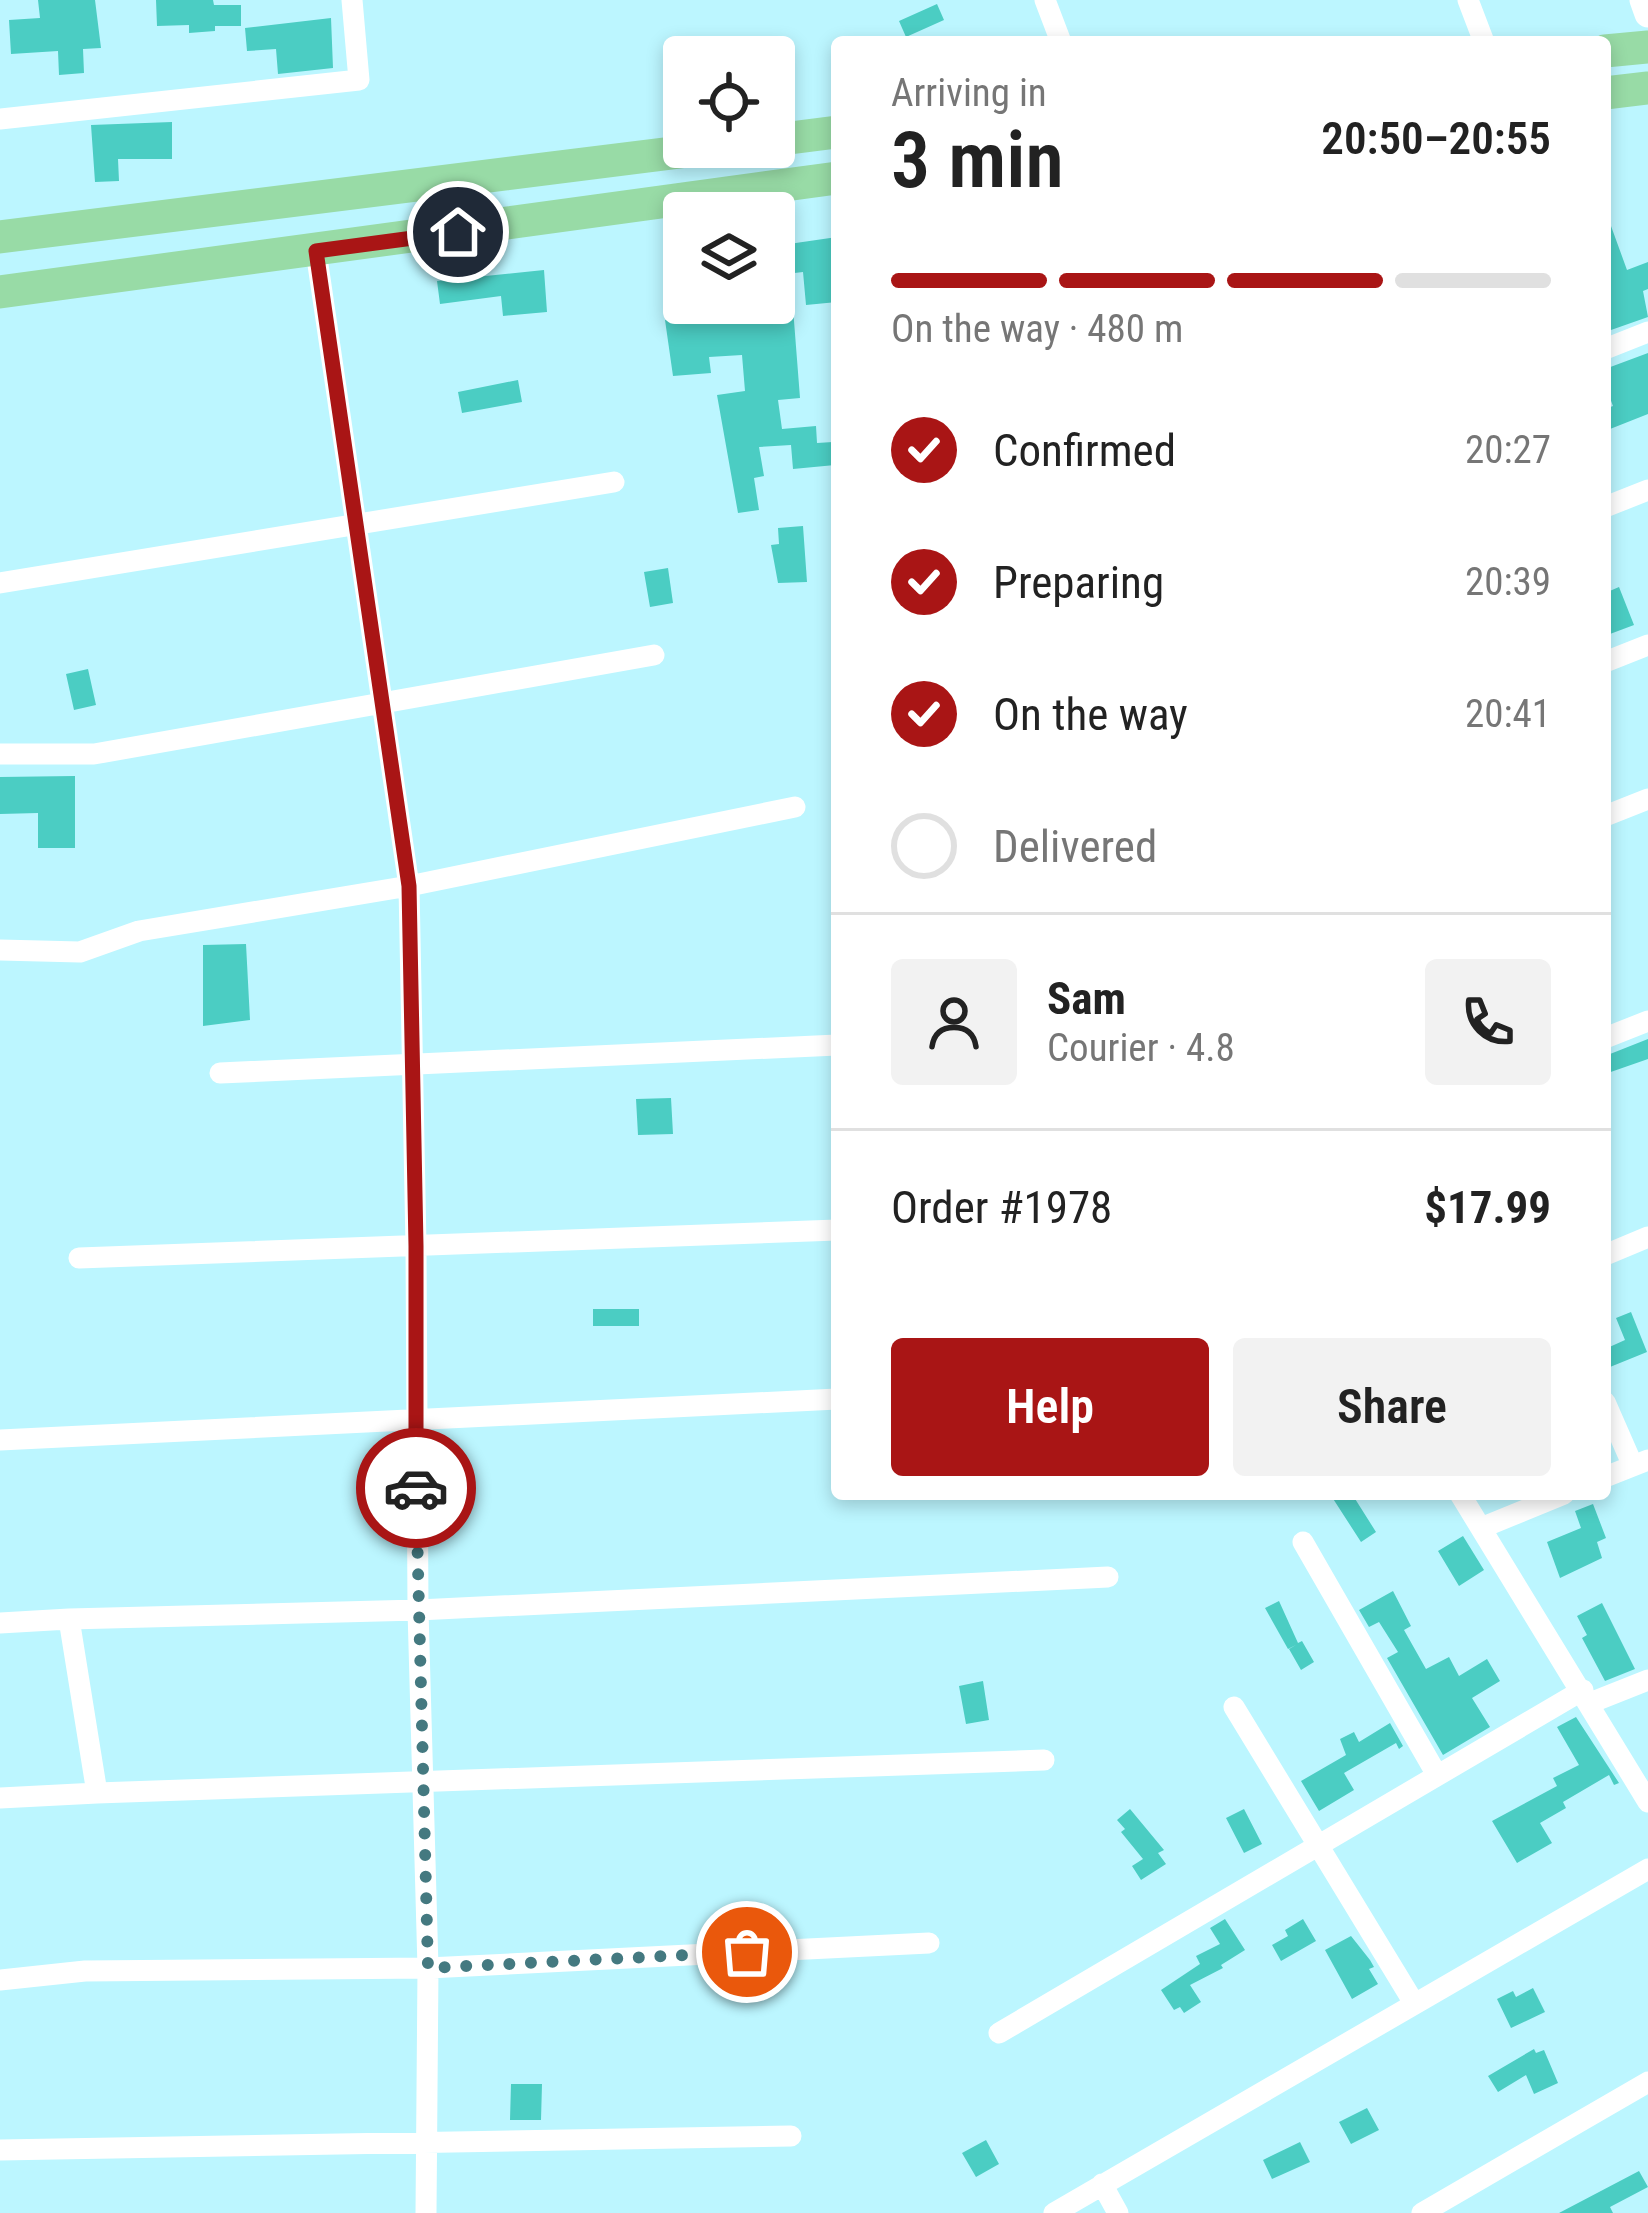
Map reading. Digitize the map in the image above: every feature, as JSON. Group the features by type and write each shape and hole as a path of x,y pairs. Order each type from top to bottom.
{"main road":[{"path":"1611,50 1648,47"},
{"path":"1611,92 1648,88"},
{"path":"795,137 831,133"},
{"path":"0,237 663,154"},
{"path":"0,292 831,179"}],"street":[{"path":"0,118 359,80 352,0"},
{"path":"1045,0 1059,36"},
{"path":"1468,0 1482,36"},
{"path":"1642,0 1648,14"},
{"path":"316,251 409,886 418,1610 428,1968 426,2213"},
{"path":"1611,347 1648,332"},
{"path":"0,583 614,482"},
{"path":"1611,505 1648,490"},
{"path":"1611,660 1648,645"},
{"path":"0,754 94,754 654,656"},
{"path":"1611,814 1648,799"},
{"path":"0,950 80,952 139,931 409,886 795,807"},
{"path":"1611,1036 1648,1021"},
{"path":"220,1073 831,1045"},
{"path":"79,1258 831,1230"},
{"path":"1611,1252 1648,1237"},
{"path":"0,1440 831,1399"},
{"path":"1611,1412 1640,1463 1611,1475"},
{"path":"1464,1500 1648,1802"},
{"path":"1481,1528 1549,1500"},
{"path":"1303,1542 1437,1775"},
{"path":"0,1623 418,1610 1108,1577"},
{"path":"69,1619 97,1793"},
{"path":"999,2033 1437,1775 1587,1697 1648,1680"},
{"path":"1234,1707 1414,2003"},
{"path":"0,1798 1044,1760"},
{"path":"1054,2213 1648,1869"},
{"path":"0,1980 85,1971 428,1968 929,1943"},
{"path":"1421,2213 1648,2082"},
{"path":"0,2150 791,2136"},
{"path":"1102,2184 1118,2213"}],"building":[{"path":"38,0 95,0 101,48 83,49 84,73 59,75 58,51 11,54 9,20 40,18"},
{"path":"156,0 241,5 241,26 189,33 189,25 157,26"},
{"path":"937,4 944,20 908,36 899,21"},
{"path":"331,18 333,68 278,74 276,49 247,51 245,28"},
{"path":"172,122 172,159 118,159 119,181 95,182 91,125"},
{"path":"1611,226 1627,270 1648,262 1648,289 1643,291 1648,317 1611,330"},
{"path":"831,238 831,303 806,305 803,272 795,273 795,243"},
{"path":"544,270 547,312 503,316 501,296 440,304 437,281"},
{"path":"666,324 794,324 800,398 778,400 782,429 816,426 817,443 831,442 831,465 793,469 791,445 759,447 764,476 754,478 759,510 738,513 717,395 745,391 742,355 709,357 711,373 673,376"},
{"path":"1648,353 1648,414 1611,429 1613,406 1611,367"},
{"path":"518,380 522,402 462,413 458,392"},
{"path":"803,526 807,582 778,583 771,545 779,544 778,528"},
{"path":"668,568 673,603 650,607 644,572"},
{"path":"1619,587 1634,625 1611,634 1611,590"},
{"path":"88,669 96,705 74,710 66,674"},
{"path":"75,776 75,848 38,848 38,813 0,814 0,777"},
{"path":"246,944 250,1020 203,1026 203,945"},
{"path":"1648,1039 1648,1059 1611,1072 1611,1054"},
{"path":"671,1098 673,1134 638,1135 636,1099"},
{"path":"593,1309 639,1309 639,1326 593,1326"},
{"path":"1631,1312 1647,1352 1611,1367 1611,1346 1625,1340 1616,1318"},
{"path":"1334,1500 1356,1500 1376,1532 1361,1542"},
{"path":"1593,1504 1606,1538 1597,1542 1602,1558 1560,1578 1547,1542 1581,1528 1575,1511"},
{"path":"1463,1536 1484,1570 1459,1586 1438,1551"},
{"path":"1393,1591 1411,1626 1404,1630 1426,1669 1449,1657 1459,1676 1487,1659 1500,1681 1472,1698 1490,1727 1443,1755 1387,1658 1398,1652 1379,1622 1369,1627 1359,1610"},
{"path":"1279,1601 1298,1643 1302,1641 1314,1662 1301,1670 1289,1649 1296,1645 1288,1649 1265,1608"},
{"path":"1602,1603 1635,1669 1605,1681 1582,1638 1587,1635 1577,1616"},
{"path":"983,1681 989,1720 966,1724 959,1686"},
{"path":"1576,1717 1619,1783 1614,1785 1609,1775 1563,1802 1566,1808 1540,1823 1552,1843 1517,1863 1492,1821 1557,1786 1553,1778 1579,1765 1557,1727"},
{"path":"1390,1723 1403,1746 1399,1749 1396,1743 1344,1773 1354,1790 1319,1811 1301,1781 1346,1755 1340,1739 1354,1732 1359,1742"},
{"path":"1130,1809 1164,1850 1158,1853 1166,1864 1141,1880 1132,1866 1143,1859 1117,1820"},
{"path":"1244,1809 1262,1844 1244,1853 1226,1818"},
{"path":"1225,1919 1245,1950 1190,1985 1201,2002 1184,2013 1180,2007 1174,2010 1161,1990 1200,1964 1196,1956 1220,1944 1210,1928"},
{"path":"1303,1919 1316,1941 1281,1961 1272,1945"},
{"path":"1351,1936 1374,1967 1369,1969 1378,1984 1352,1999 1325,1950"},
{"path":"1533,1988 1545,2012 1511,2028 1497,1999 1513,1991 1516,1997"},
{"path":"1534,2049 1536,2053 1544,2050 1558,2083 1534,2094 1526,2075 1498,2092 1488,2076"},
{"path":"511,2084 542,2084 541,2120 510,2120"},
{"path":"1367,2108 1379,2130 1351,2144 1339,2122"},
{"path":"986,2140 999,2164 976,2177 962,2153"},
{"path":"1300,2142 1310,2162 1272,2179 1263,2160"},
{"path":"1639,2171 1648,2187 1610,2207 1613,2213 1559,2213"}],"way so far":[{"path":"416,1488 428,1968 747,1952"}],"route":[{"path":"416,1488 409,886 316,251 458,232"}]}
